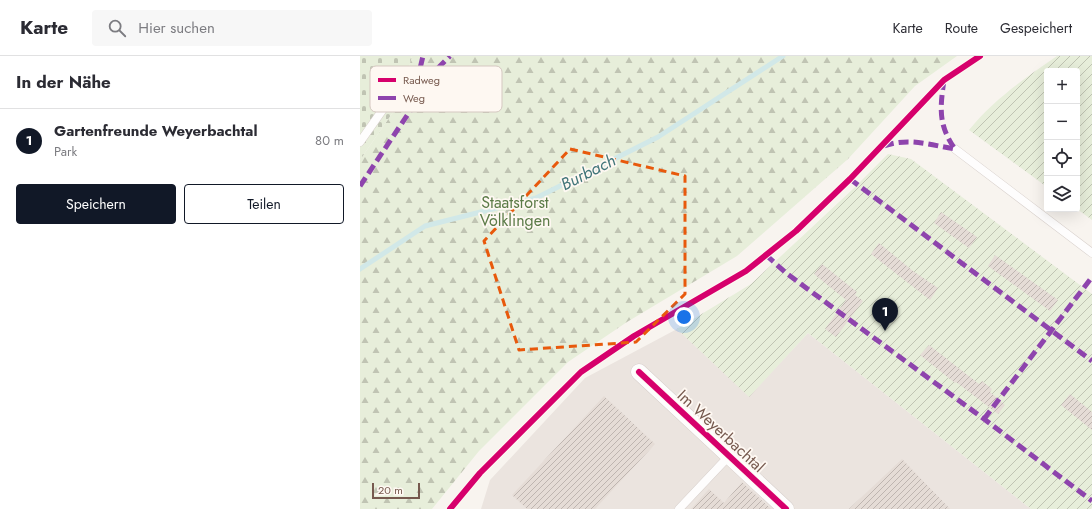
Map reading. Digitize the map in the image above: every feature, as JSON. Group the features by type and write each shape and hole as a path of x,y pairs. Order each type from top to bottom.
{"street":[{"name":"Im Weyerbachtal","path":"639,372 786,509"}],"lane":[{"path":"360,142 381,112"},
{"path":"955,149 1092,252"},
{"path":"679,509 729,456"}],"highlighted area":[{"path":"570,149 685,176 685,294 636,342 519,350 484,241"}],"shaded area":[{"path":"677,329 749,396 808,333 1031,509 481,509 490,480 585,378"}],"green space":[{"path":"360,56 412,56 409,66 370,66 370,112 393,112 360,160"},
{"name":"Staatsforst Völklingen","path":"412,56 957,56 915,86 848,159 737,256 627,322 568,362 479,451 432,509 360,509 360,160 393,112 502,112 502,66 409,66"},
{"path":"1057,56 1092,56 1092,220 1080,211 1080,68 1044,68 1044,185 969,130 989,108 1022,81"},
{"path":"888,154 911,159 1092,294 1091,509 1031,509 808,333 749,397 677,329 751,284 853,189"}],"building":[{"path":"941,212 977,237 969,248 934,223"},
{"path":"879,243 913,271 938,288 930,300 871,254"},
{"path":"995,255 1058,300 1050,311 988,266"},
{"path":"822,264 857,292 855,295 863,301 836,337 825,329 846,300 814,274"},
{"path":"929,345 979,384 982,381 992,389 990,392 1005,405 998,414 956,382 955,383 920,355"},
{"path":"1070,394 1092,412 1092,430 1061,405"},
{"path":"604,396 655,444 595,509 527,509 512,495"},
{"path":"902,459 950,509 849,509"},
{"path":"742,482 771,509 691,509 709,489 724,503"}],"waterway":[{"name":"Burbach","path":"360,269 425,226 536,198 658,137 783,56"}],"marked path":[{"path":"421,66 423,56"},
{"path":"440,66 450,56"},
{"path":"944,80 941,108 943,124 949,140 955,149"},
{"path":"360,186 409,112"},
{"path":"884,146 893,143 911,142 955,149"},
{"path":"850,179 1092,361"},
{"path":"766,255 786,273 984,419 1092,501"},
{"path":"984,419 1092,277"}],"cycle path":[{"path":"450,509 480,473 581,372 634,336 746,271 796,231 850,179 944,80 980,56"},
{"path":"639,372 786,509"}],"place":[{"name":"Gartenfreunde Weyerbachtal","path":"885,331"}]}
